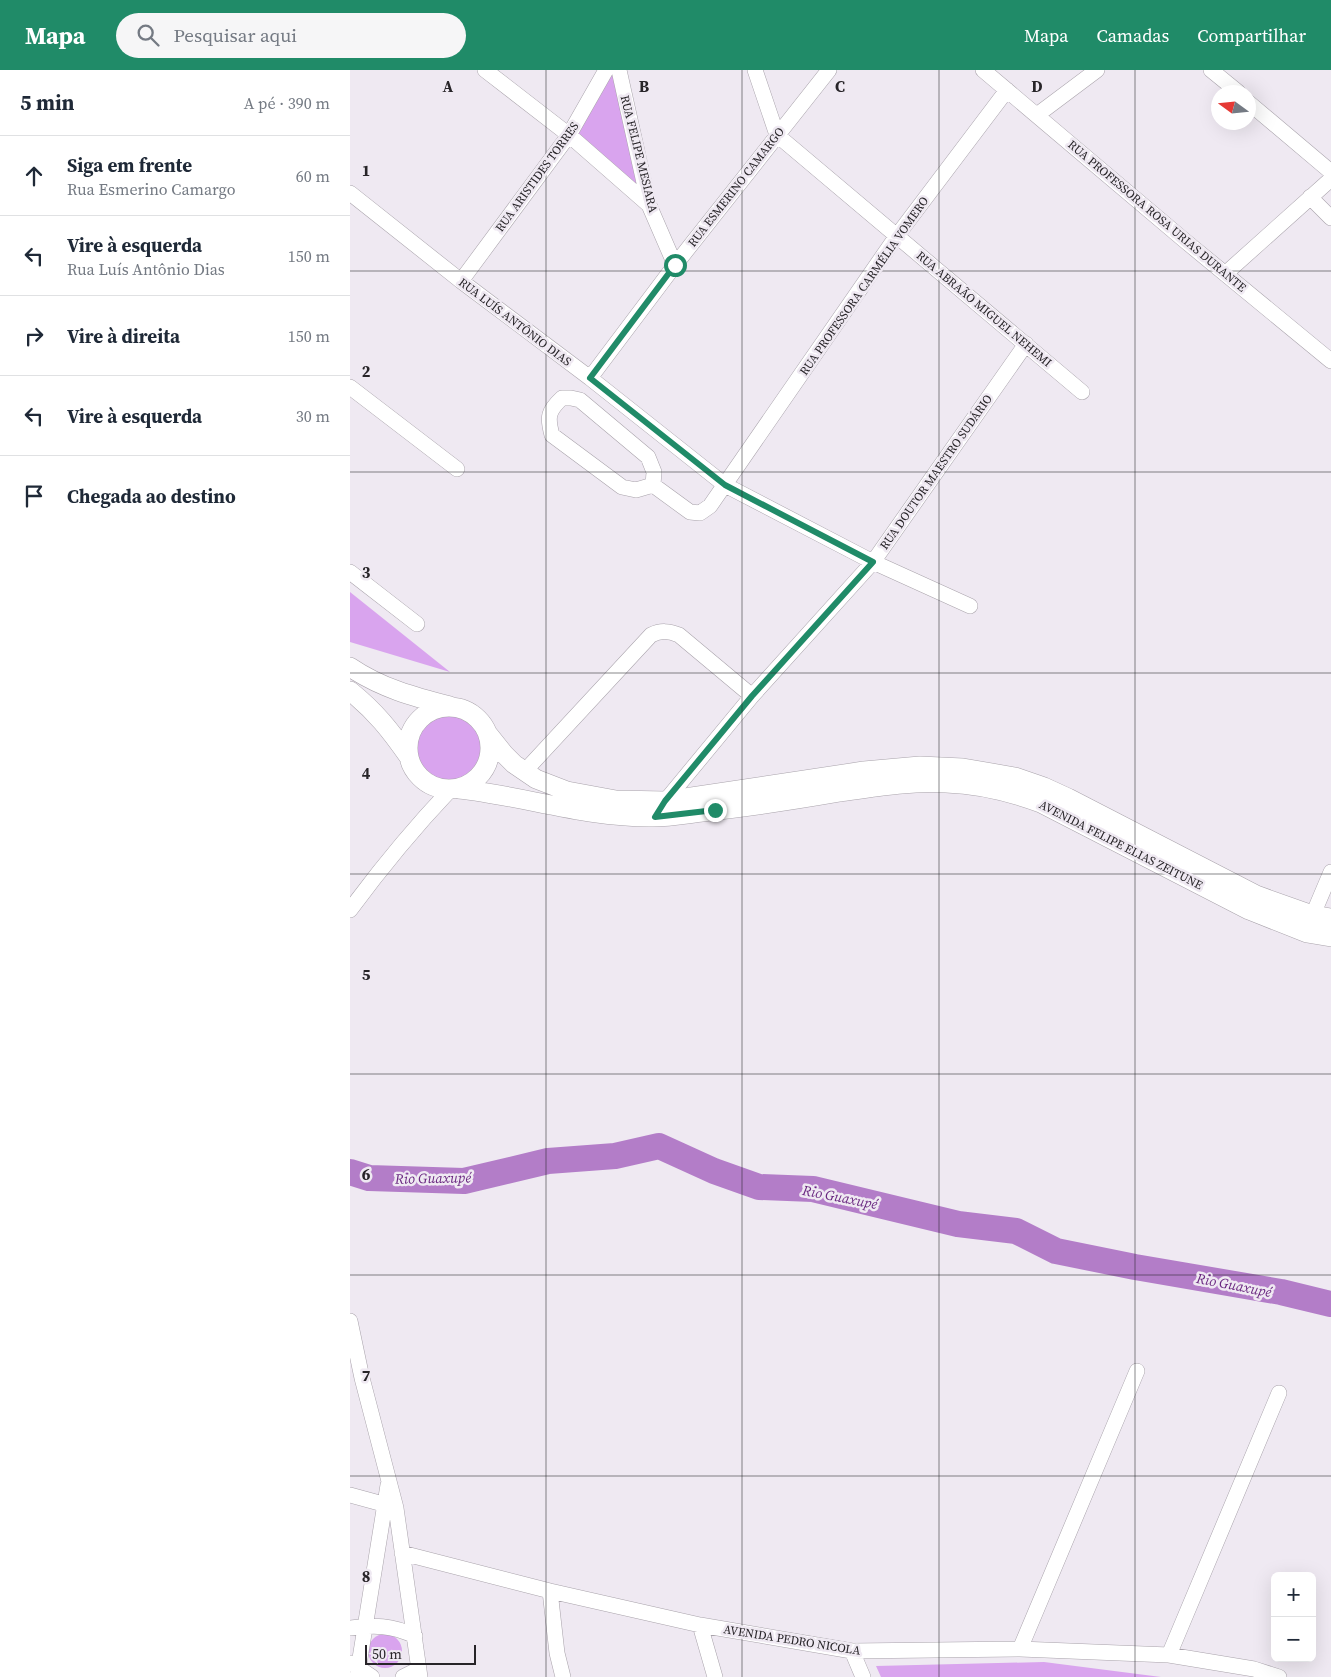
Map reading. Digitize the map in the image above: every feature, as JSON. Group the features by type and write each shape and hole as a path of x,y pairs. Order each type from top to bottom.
{"main road":[{"path":"350,667 394,691 463,709 478,719 488,734 490,751 486,768 474,781 454,790 441,789 424,782 412,767 409,758 409,738 418,721 426,714 444,707 454,707"},
{"path":"350,691 369,706 379,717 409,758"},
{"name":"AVENIDA FELIPE ELIAS ZEITUNE","path":"488,734 504,754 524,772 549,785 589,796 632,801 660,809 774,803 899,784 947,783 1016,794 1041,803 1248,910 1307,933 1331,937"},
{"name":"AVENIDA FELIPE ELIAS ZEITUNE","path":"454,790 488,792 580,810 638,817 660,809 892,768 920,766 963,768 1015,778 1044,787 1256,896 1312,915 1331,918"}],"street":[{"path":"485,70 569,135 649,205"},
{"name":"RUA ARISTIDES TORRES","path":"461,281 569,135 606,70"},
{"name":"RUA FELIPE MESIARA","path":"619,70 649,205 675,265"},
{"path":"755,70 777,134"},
{"name":"RUA ESMERINO CAMARGO","path":"590,378 675,265 829,70"},
{"name":"RUA PROFESSORA ROSA URIAS DURANTE","path":"984,70 1331,361"},
{"path":"1037,115 1096,70"},
{"path":"1211,70 1229,85"},
{"name":"RUA PROFESSORA CARMÉLIA VOMERO","path":"654,485 695,514 710,506 896,237 1007,90"},
{"path":"1256,109 1331,172"},
{"name":"RUA ABRAÃO MIGUEL NEHEMI","path":"777,134 896,237 1082,392"},
{"path":"1225,274 1331,178"},
{"name":"RUA LUÍS ANTÔNIO DIAS","path":"350,193 725,485 873,562 970,606"},
{"path":"1310,196 1331,218"},
{"name":"RUA DOUTOR MAESTRO SUDÁRIO","path":"660,809 752,696 873,562 1026,344"},
{"path":"350,387 457,469"},
{"path":"562,398 580,400 648,457 654,472 654,485 636,490 622,487 552,435 549,425 549,414 555,405 562,398"},
{"path":"350,572 417,624"},
{"path":"524,772 650,635 657,632 670,631 679,635 752,696"},
{"path":"350,910 388,858 420,821 454,790"},
{"path":"1307,933 1312,915 1331,872"},
{"path":"350,1322 356,1376 389,1481 391,1507 402,1552 415,1636 419,1673 403,1677"},
{"path":"1020,1649 1137,1371"},
{"path":"1169,1656 1279,1393"},
{"path":"350,1495 391,1507"},
{"path":"372,1677 355,1669 357,1627 391,1507"},
{"name":"AVENIDA PEDRO NICOLA","path":"402,1552 550,1591 700,1625 852,1651 1020,1649 1169,1656 1279,1677"},
{"path":"550,1591 557,1653 564,1677"},
{"path":"700,1625 714,1677"},
{"path":"357,1627 393,1627 415,1636"},
{"path":"852,1651 863,1677"}],"shaded area":[{"path":"612,70 641,190 577,136"},
{"path":"350,592 450,672 350,642"},
{"path":"449,713 462,716 474,723 481,735 484,748 481,761 474,773 462,780 449,783 436,780 424,773 417,761 414,748 417,735 424,723 436,716"},
{"path":"385,1634 392,1635 397,1639 401,1644 401,1658 397,1663 392,1667 385,1668 378,1667 373,1663 369,1658 368,1651 369,1644 373,1639 378,1635"},
{"path":"1044,1662 1161,1677 881,1677 876,1666"}],"waterway":[{"name":"Rio Guaxupé","path":"350,1172 369,1178 464,1181 548,1161 615,1156 659,1146 714,1171 759,1187 813,1189 958,1224 1016,1231 1056,1251 1135,1267 1281,1292 1331,1304"}],"route":[{"path":"675,265 590,378 725,485 873,562 752,696 665,801 655,817 715,810"}]}
